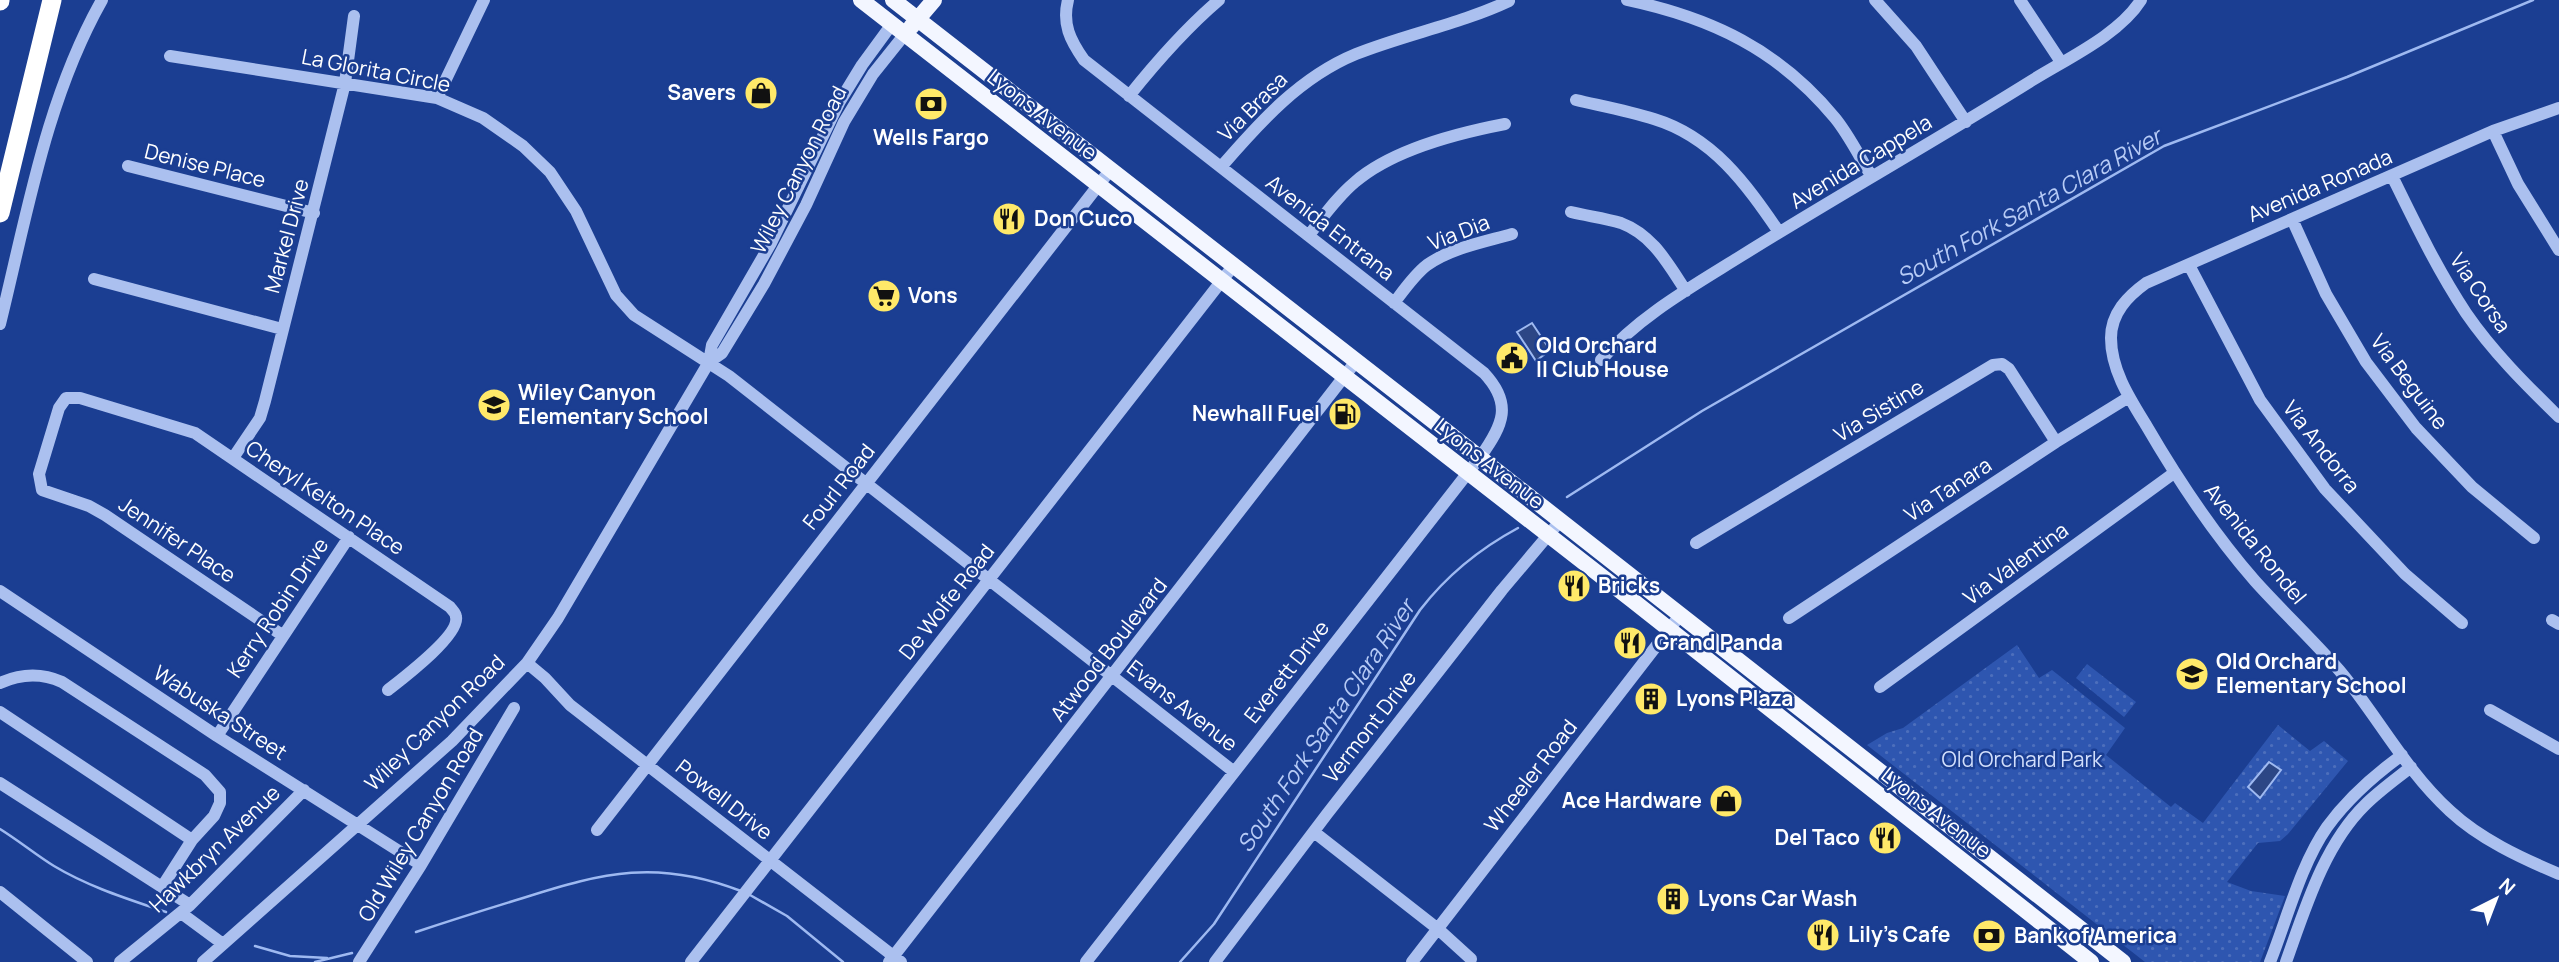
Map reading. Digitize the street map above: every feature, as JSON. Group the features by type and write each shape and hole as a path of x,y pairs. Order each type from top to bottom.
{"highway":[{"path":"0,213 52,0"}],"main road":[{"name":"Lyons Avenue","path":"861,0 2091,962"},
{"name":"Wiley Canyon Road","path":"899,29 907,7 934,0"},
{"name":"Lyons Avenue","path":"907,7 1940,816 2120,961"},
{"path":"1021,124 1035,122 1064,144 1092,154"}],"street":[{"path":"0,324 50,123 70,67 102,0"},
{"path":"437,98 484,0"},
{"name":"Avenida Entrana","path":"1068,0 1065,12 1068,36 1084,60 1484,373 1497,389 1502,405 1500,426 1468,473"},
{"path":"1129,96 1164,52 1219,0"},
{"path":"1628,0 1670,9 1717,26 1761,50 1805,86 1836,119 1872,177"},
{"path":"1875,0 1916,46 1966,122"},
{"path":"2020,0 2061,62"},
{"name":"Avenida Cappela","path":"1601,360 1619,339 1686,291 1779,232 1966,122 2113,29 2141,0"},
{"name":"Via Brasa","path":"1222,167 1272,110 1313,77 1355,55 1486,12 1509,1"},
{"name":"Markel Drive","path":"233,458 260,418 345,83 354,16"},
{"name":"Wiley Canyon Road","path":"203,962 452,741 527,663 558,618 709,362 712,345 780,225 840,102 862,65 899,29"},
{"name":"Wiley Canyon Road","path":"709,362 722,354 755,300 793,230 844,122 899,29"},
{"name":"La Glorita Circle","path":"170,56 437,98 482,118 523,146 550,172 576,211 616,295 634,315 709,362"},
{"path":"1576,100 1656,120 1692,137 1718,156 1745,183 1779,232"},
{"name":"Avenida Ronada","path":"2113,323 2118,310 2146,283 2493,131 2559,108"},
{"path":"1309,235 1355,181 1380,165 1418,148 1505,124"},
{"path":"2493,131 2518,184 2559,250"},
{"name":"Denise Place","path":"128,166 314,213"},
{"name":"Fourl Road","path":"597,830 1111,169"},
{"name":"Via Corsa","path":"2392,176 2428,250 2468,315 2502,358 2559,417"},
{"path":"1571,212 1621,223 1639,233 1657,247 1686,291"},
{"name":"Via Beguine","path":"2292,219 2326,295 2366,362 2416,428 2472,487 2534,538"},
{"path":"780,225 793,230"},
{"name":"Via Dia","path":"1394,303 1427,265 1458,250 1512,234"},
{"name":"De Wolfe Road","path":"691,962 1234,265"},
{"name":"Via Andorra","path":"2189,265 2260,400 2325,489 2405,574 2462,622"},
{"path":"94,279 282,329"},
{"path":"741,292 755,300"},
{"path":"727,318 739,326"},
{"name":"Avenida Rondel","path":"2113,323 2110,336 2112,354 2129,397 2174,472 2241,564 2338,669 2411,767 2449,811 2476,832 2559,874"},
{"name":"Atwood Boulevard","path":"894,960 1357,360"},
{"name":"Evans Avenue","path":"709,362 1233,771"},
{"name":"Via Sistine","path":"1696,543 1993,365 2002,364 2009,369 2056,442"},
{"name":"Via Tanara","path":"1790,618 2056,442 2129,397"},
{"name":"Cheryl Kelton Place","path":"42,490 39,474 59,408 66,398 80,398 195,433 450,607 456,617 456,624 430,657 388,690"},
{"name":"Via Valentina","path":"1880,687 2174,472"},
{"name":"Everett Drive","path":"1086,962 1468,473"},
{"name":"Jennifer Place","path":"42,490 89,506 105,515 282,635"},
{"name":"Vermont Drive","path":"1215,962 1314,832 1561,520"},
{"name":"Kerry Robin Drive","path":"217,736 349,537"},
{"name":"Wabuska Street","path":"0,591 217,736 421,865"},
{"name":"Wheeler Road","path":"1412,962 1681,614"},
{"name":"Powell Drive","path":"527,663 570,705 771,860 894,960"},
{"path":"0,683 15,676 49,676 62,682 205,775 220,792 220,803 214,816 192,840 162,887"},
{"name":"Old Wiley Canyon Road","path":"359,962 421,865 514,708"},
{"path":"2490,710 2559,749"},
{"path":"0,712 192,840"},
{"path":"2270,962 2311,855 2326,829 2360,788 2402,755"},
{"path":"2286,962 2324,867 2347,826 2365,805 2411,767"},
{"path":"0,783 162,887 223,944"},
{"name":"Hawkbryn Avenue","path":"120,962 185,909 304,790"},
{"path":"1314,832 1438,929 1471,959"},
{"path":"0,892 87,962"}],"green space":[{"name":"Old Orchard Park","path":"2017,645 2039,678 2052,670 2125,728 2106,755 2171,807 2175,803 2203,823 2278,725 2310,751 2324,741 2348,761 2288,834 2280,841 2258,843 2227,882 2251,891 2285,896 2260,962 2145,962 1867,745 1887,733 1903,728"},
{"path":"2087,664 2136,702 2124,717 2076,678"}],"shaded area":[{"path":"1532,323 1550,350 1536,361 1517,332"},
{"path":"2269,762 2281,770 2260,798 2248,787"}],"waterway":[{"name":"South Fork Santa Clara River","path":"1567,497 1702,411 2164,146 2347,77 2533,0"},
{"name":"South Fork Santa Clara River","path":"1180,962 1214,924 1420,610 1441,585 1464,564 1518,528"},
{"path":"0,829 67,873 109,892 166,912"},
{"name":"South Fork Santa Clara River","path":"416,932 552,889 606,876 657,872 711,881 741,891"},
{"name":"South Fork Santa Clara River","path":"750,895 787,916 843,962"},
{"path":"255,946 290,956 327,958"},
{"name":"South Fork Santa Clara River","path":"315,962 352,953"}],"place":[{"name":"Savers","path":"761,93"},
{"name":"Wells Fargo","path":"931,104"},
{"name":"Don Cuco","path":"1009,219"},
{"name":"Vons","path":"884,296"},
{"name":"Old Orchard II Club House","path":"1512,358"},
{"name":"Wiley Canyon Elementary School","path":"494,405"},
{"name":"Newhall Fuel","path":"1345,414"},
{"name":"Bricks","path":"1574,586"},
{"name":"Grand Panda","path":"1630,643"},
{"name":"Old Orchard Elementary School","path":"2192,674"},
{"name":"Lyons Plaza","path":"1651,699"},
{"name":"Ace Hardware","path":"1726,801"},
{"name":"Del Taco","path":"1885,838"},
{"name":"Lyons Car Wash","path":"1673,899"},
{"name":"Lily's Cafe","path":"1823,935"},
{"name":"Bank of America","path":"1989,936"}]}
